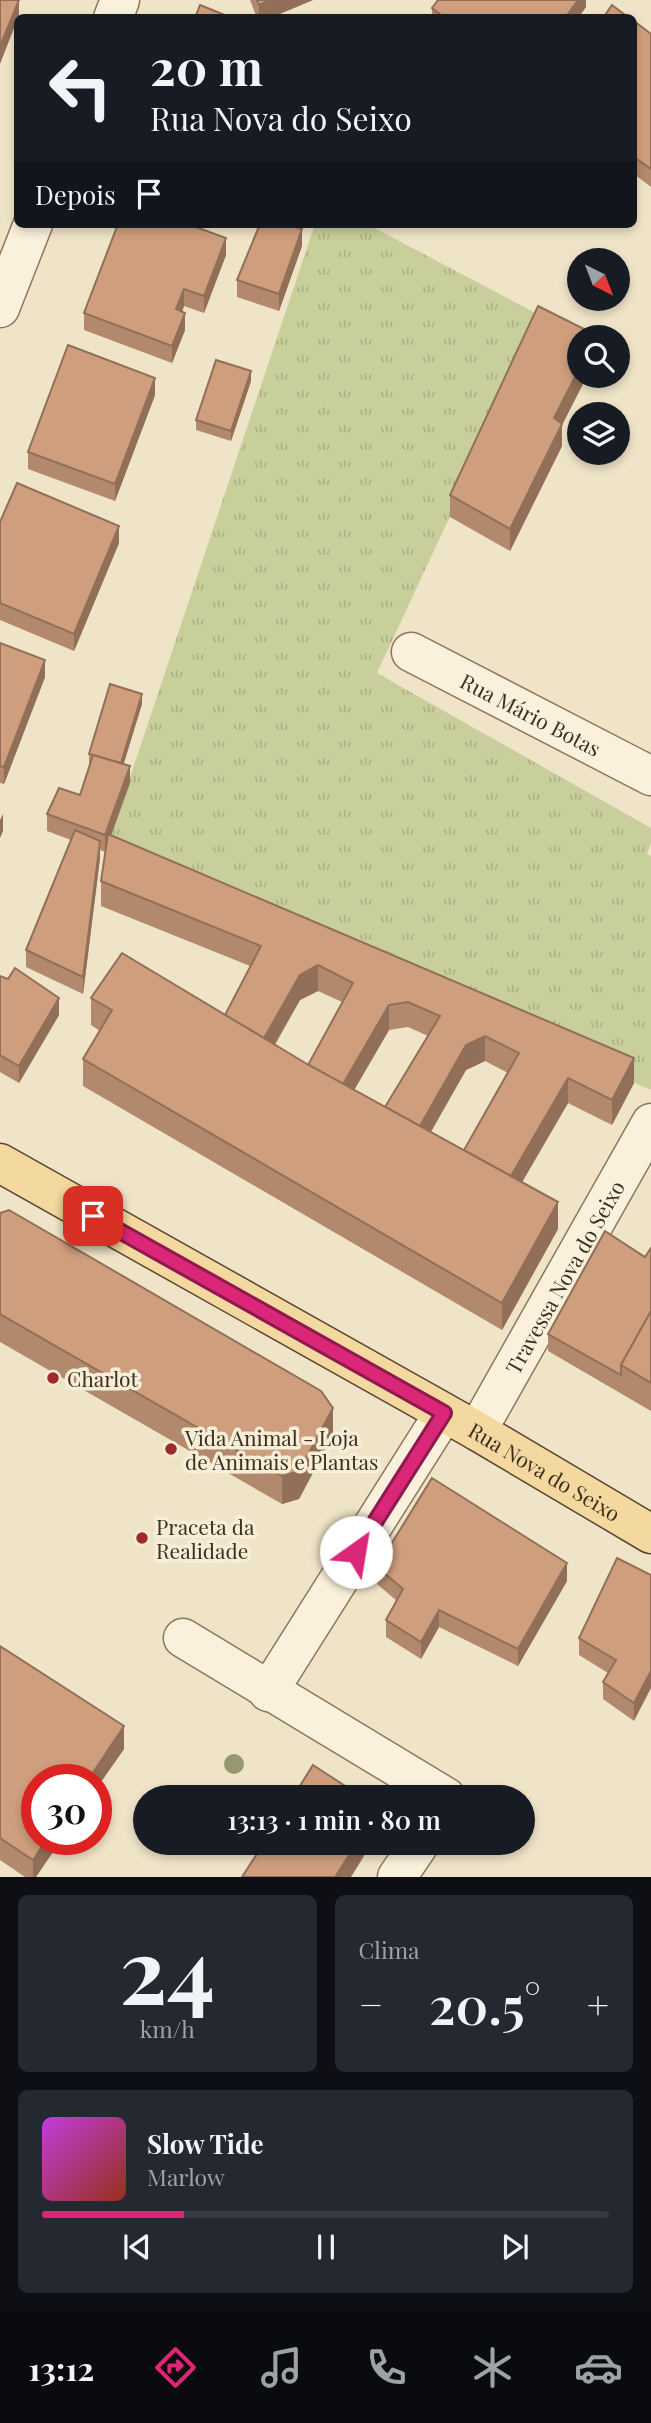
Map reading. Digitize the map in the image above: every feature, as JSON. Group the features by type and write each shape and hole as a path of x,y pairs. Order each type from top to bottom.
{"main road":[{"name":"Rua Nova do Seixo","path":"0,1163 460,1422 651,1534"}],"street":[{"path":"0,308 31,228"},
{"name":"Rua Mário Botas","path":"411,652 651,776"},
{"name":"Travessa Nova do Seixo","path":"268,1692 460,1422 651,1123"},
{"path":"183,1638 268,1692 426,1785"},
{"path":"397,1877 412,1855"}],"green space":[{"path":"314,228 375,228 543,317 377,673 651,828 651,843 647,854 651,856 651,1090 105,852"}],"building":[{"path":"0,0 19,0 0,46"},
{"path":"257,0 270,0 259,5"},
{"path":"438,0 578,0 568,14 440,14 432,8"},
{"path":"200,5 222,14 197,14"},
{"path":"612,5 624,14 606,14"},
{"path":"637,23 651,34 651,169 637,159"},
{"path":"116,228 199,228 226,238 204,296 184,289 176,309 185,313 172,346 84,313"},
{"path":"258,228 302,229 279,294 237,280"},
{"path":"538,306 576,325 567,325 567,388 569,388 554,418 562,424 510,529 450,495"},
{"path":"68,345 155,378 115,484 28,452"},
{"path":"216,360 251,371 231,431 196,420"},
{"path":"17,483 119,526 74,634 0,603 0,522"},
{"path":"0,643 45,660 4,767 0,766"},
{"path":"110,684 142,694 121,763 89,754"},
{"path":"93,755 130,766 105,835 47,814 59,788 80,795"},
{"path":"75,830 100,841 83,977 26,950"},
{"path":"108,834 634,1058 612,1100 568,1078 511,1176 464,1150 519,1053 485,1036 466,1045 420,1126 385,1107 440,1016 408,1002 389,1005 343,1084 308,1065 353,983 318,965 300,975 264,1038 225,1015 261,946 101,881"},
{"path":"122,953 307,1064 558,1202 502,1303 83,1059 112,1010 91,998"},
{"path":"15,968 59,998 19,1066 0,1055 0,976 8,979"},
{"path":"9,1210 321,1391 333,1408 299,1471 282,1476 0,1314 0,1213"},
{"path":"605,1231 645,1257 651,1248 651,1311 621,1365 621,1375 548,1334"},
{"path":"651,1311 651,1383 621,1365"},
{"path":"432,1478 567,1563 518,1649 439,1610 421,1642 386,1620 403,1589 377,1567"},
{"path":"617,1558 651,1575 651,1671 634,1703 603,1682 616,1660 579,1638"},
{"path":"0,1646 124,1726 99,1764 21,1764 21,1852 0,1838"},
{"path":"313,1765 344,1785 300,1785"},
{"path":"256,1855 349,1855 335,1877 242,1877"}],"place":[{"name":"Charlot","path":"53,1378"},
{"name":"Vida Animal - Loja de Animais e Plantas","path":"171,1449"},
{"name":"Praceta da Realidade","path":"142,1538"}],"route":[{"path":"93,1216 444,1413 356,1552"}]}
